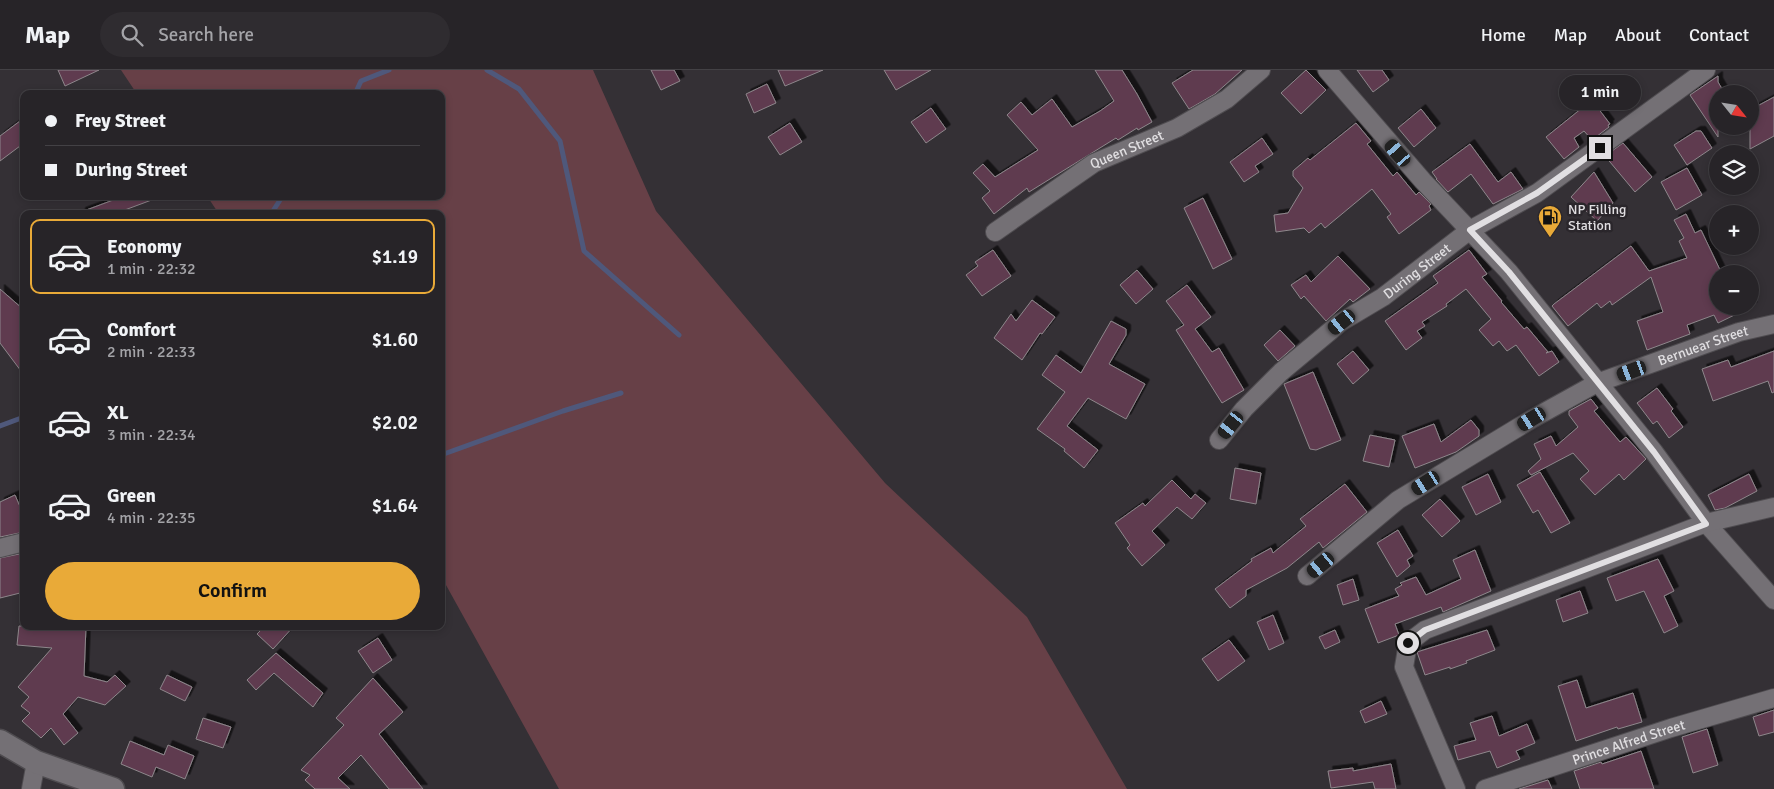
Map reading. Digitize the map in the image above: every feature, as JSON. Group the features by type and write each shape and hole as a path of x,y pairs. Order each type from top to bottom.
{"street":[{"name":"Queen Street","path":"995,232 1094,163 1177,128 1226,98 1262,70"},
{"path":"1327,70 1423,181 1509,272 1654,452 1706,524 1774,600"},
{"name":"During Street","path":"1219,440 1244,409 1281,372 1342,322 1382,296 1470,230 1537,193 1706,70"},
{"name":"Bernuear Street","path":"1307,576 1398,500 1532,419 1597,383 1739,332 1774,324"},
{"path":"1456,789 1404,667 1408,643 1425,630 1706,524 1774,507"},
{"path":"0,548 20,543"},
{"name":"Prince Alfred Street","path":"1485,789 1671,728 1774,698"},
{"path":"0,741 36,762 113,789"},
{"path":"31,789 36,762"}],"shaded area":[{"path":"121,70 593,70 656,211 885,483 1027,617 1127,789 559,789 445,583 445,210 216,210 210,200 445,200 445,90 134,90"}],"building":[{"path":"58,70 99,70 65,86"},
{"path":"651,70 674,70 680,81 661,90"},
{"path":"778,70 823,70 785,86"},
{"path":"884,70 931,70 896,90"},
{"path":"1095,70 1122,70 1152,122 1138,130 1137,128 1118,140 1116,138 1029,192 1027,188 994,214 982,198 990,191 973,173 983,164 995,177 1038,150 1007,115 1021,102 1032,115 1052,99 1072,127 1114,101"},
{"path":"1193,70 1242,70 1215,94 1189,109 1172,83"},
{"path":"1306,70 1326,90 1301,114 1281,93"},
{"path":"1357,70 1382,70 1389,80 1373,92"},
{"path":"1718,76 1720,85 1709,85 1709,124 1690,95"},
{"path":"767,84 776,103 754,113 746,94"},
{"path":"1582,87 1610,124 1608,125 1609,127 1592,140 1584,131 1574,138 1579,147 1564,159 1546,137 1582,108 1571,95"},
{"path":"1774,97 1774,136 1757,145 1750,145 1750,135 1759,135 1759,105"},
{"path":"931,108 946,129 926,143 911,122"},
{"path":"1421,109 1436,128 1414,147 1398,128"},
{"path":"20,121 20,146 0,161 0,136"},
{"path":"790,123 802,142 780,155 768,137"},
{"path":"1356,123 1371,141 1367,144 1393,176 1397,172 1416,195 1419,192 1431,204 1429,206 1431,210 1399,234 1387,217 1391,214 1372,189 1325,228 1321,223 1309,233 1304,228 1276,232 1274,215 1288,213 1303,188 1293,176 1293,171 1308,158 1310,160"},
{"path":"1696,131 1701,131 1710,145 1709,150 1687,165 1674,145"},
{"path":"1262,138 1273,154 1255,166 1259,172 1244,182 1230,162"},
{"path":"1623,143 1652,177 1635,192 1605,156"},
{"path":"1470,144 1498,182 1511,172 1523,189 1493,204 1471,174 1448,192 1432,172"},
{"path":"1687,168 1702,195 1676,210 1661,182"},
{"path":"1594,172 1613,203 1597,221 1571,197"},
{"path":"1203,198 1232,259 1213,269 1184,208"},
{"path":"113,200 152,200 125,210 86,210"},
{"path":"1686,214 1695,233 1701,230 1709,247 1709,255 1713,255 1718,265 1709,265 1709,315 1714,315 1687,325 1690,334 1647,350 1637,321 1663,312 1651,277 1612,305 1610,301 1601,308 1597,303 1568,326 1552,306 1631,246 1649,271 1687,258 1679,241 1684,238 1674,220"},
{"path":"993,250 1011,276 982,296 966,275 978,266 975,262"},
{"path":"1469,250 1487,274 1482,277 1501,302 1524,329 1527,327 1548,352 1546,353 1552,351 1559,362 1539,376 1516,345 1507,351 1499,341 1493,346 1479,330 1491,319 1466,289 1446,304 1447,306 1422,322 1425,326 1417,331 1422,338 1406,350 1385,321 1438,283 1433,276"},
{"path":"1338,256 1370,289 1353,302 1350,299 1326,321 1304,296 1301,299 1291,285 1306,275 1311,282"},
{"path":"1137,270 1153,289 1136,304 1120,285"},
{"path":"1187,285 1211,317 1195,329 1212,352 1219,348 1244,390 1222,403 1176,330 1184,325 1166,301"},
{"path":"0,289 20,306 20,370 0,343"},
{"path":"1032,300 1055,317 1042,334 1040,333 1022,360 994,338 1011,314 1016,321"},
{"path":"1714,315 1734,315 1718,323"},
{"path":"1111,321 1126,329 1126,335 1109,364 1145,384 1126,419 1088,398 1067,426 1098,450 1084,468 1064,451 1065,449 1037,429 1065,392 1042,375 1056,355 1081,373"},
{"path":"1280,330 1295,346 1278,361 1264,345"},
{"path":"1353,351 1369,370 1353,384 1337,364"},
{"path":"1774,351 1774,392 1772,393 1768,381 1713,401 1702,369 1728,360 1731,367"},
{"path":"1313,372 1341,440 1316,450 1310,449 1284,384"},
{"path":"1657,388 1673,409 1671,411 1683,427 1669,438 1657,421 1653,424 1637,403"},
{"path":"1591,399 1598,408 1594,411 1620,442 1626,437 1646,459 1624,480 1619,474 1595,495 1580,479 1589,471 1573,453 1531,475 1528,471 1541,459 1534,444 1551,436 1556,446 1578,427 1569,415 1569,411"},
{"path":"1471,420 1479,430 1479,436 1456,452 1415,468 1402,436 1434,424 1441,442"},
{"path":"1370,435 1395,440 1389,467 1363,461"},
{"path":"1235,468 1261,473 1256,504 1230,499"},
{"path":"1540,472 1570,523 1551,533 1538,510 1533,513 1517,485"},
{"path":"1488,474 1501,502 1476,515 1462,487"},
{"path":"1749,474 1757,491 1725,508 1715,510 1708,495"},
{"path":"1172,480 1191,499 1195,494 1206,503 1192,519 1177,507 1152,531 1165,545 1142,566 1127,548 1130,545 1115,523 1143,503 1145,506"},
{"path":"1345,484 1367,512 1323,548 1319,542 1287,568 1246,590 1246,596 1230,608 1215,589 1252,561 1251,559 1271,548 1273,553 1306,526 1300,519"},
{"path":"15,495 20,507 20,533 0,537 0,502"},
{"path":"1440,499 1460,521 1442,537 1422,515"},
{"path":"1398,530 1413,556 1407,560 1410,566 1397,577 1377,543"},
{"path":"1475,550 1491,591 1443,612 1441,607 1395,624 1399,635 1378,643 1365,609 1399,596 1395,589 1402,585 1400,583 1416,577 1426,595 1461,579 1453,560"},
{"path":"20,554 20,593 0,598 0,558"},
{"path":"1658,559 1674,591 1664,596 1678,626 1664,633 1644,591 1616,601 1607,578"},
{"path":"1353,579 1359,600 1343,605 1337,585"},
{"path":"1580,591 1588,613 1563,622 1556,600"},
{"path":"1273,615 1284,643 1269,650 1257,622"},
{"path":"19,626 20,630 86,630 84,676 107,682 115,675 126,686 105,705 78,697 63,714 78,733 64,745 51,728 41,738 22,721 30,713 21,706 29,697 18,687 52,648 17,645"},
{"path":"261,630 290,630 273,649 257,634"},
{"path":"1335,630 1340,642 1325,649 1319,637"},
{"path":"1487,630 1495,650 1466,661 1467,663 1425,675 1417,652"},
{"path":"378,638 392,660 373,673 358,651"},
{"path":"1229,640 1245,661 1218,681 1202,659"},
{"path":"276,653 323,693 313,707 274,673 256,690 247,680"},
{"path":"167,675 192,687 185,701 160,689"},
{"path":"373,678 403,712 379,734 423,789 389,789 361,755 338,778 350,789 315,789 305,780 310,775 301,770 344,725 336,718"},
{"path":"1577,680 1586,708 1633,693 1642,722 1618,729 1617,727 1576,741 1558,686"},
{"path":"1381,701 1387,714 1365,723 1360,711"},
{"path":"1774,710 1774,732 1759,736 1753,717"},
{"path":"1492,716 1499,736 1527,724 1535,743 1516,751 1520,759 1497,768 1490,751 1458,760 1454,746 1476,740 1470,723"},
{"path":"203,718 231,727 223,748 196,739"},
{"path":"1707,729 1718,765 1693,773 1682,737"},
{"path":"130,741 164,755 168,745 194,756 185,779 156,767 152,777 121,764"},
{"path":"1641,751 1654,789 1580,789 1574,771"},
{"path":"1391,764 1396,789 1375,789 1373,782 1331,788 1328,771 1353,768 1353,771"},
{"path":"1548,780 1552,789 1519,789"}],"waterway":[{"path":"357,90 361,81 389,70"},
{"path":"487,70 519,89 560,141 584,251 679,335"},
{"path":"274,210 280,200"},
{"path":"445,454 563,411 621,393"},
{"path":"0,426 20,418"}],"place":[{"name":"NP Filling Station","path":"1550,238"}],"route":[{"path":"1408,643 1425,630 1706,524 1654,452 1509,272 1470,230 1537,193 1600,148"}]}
